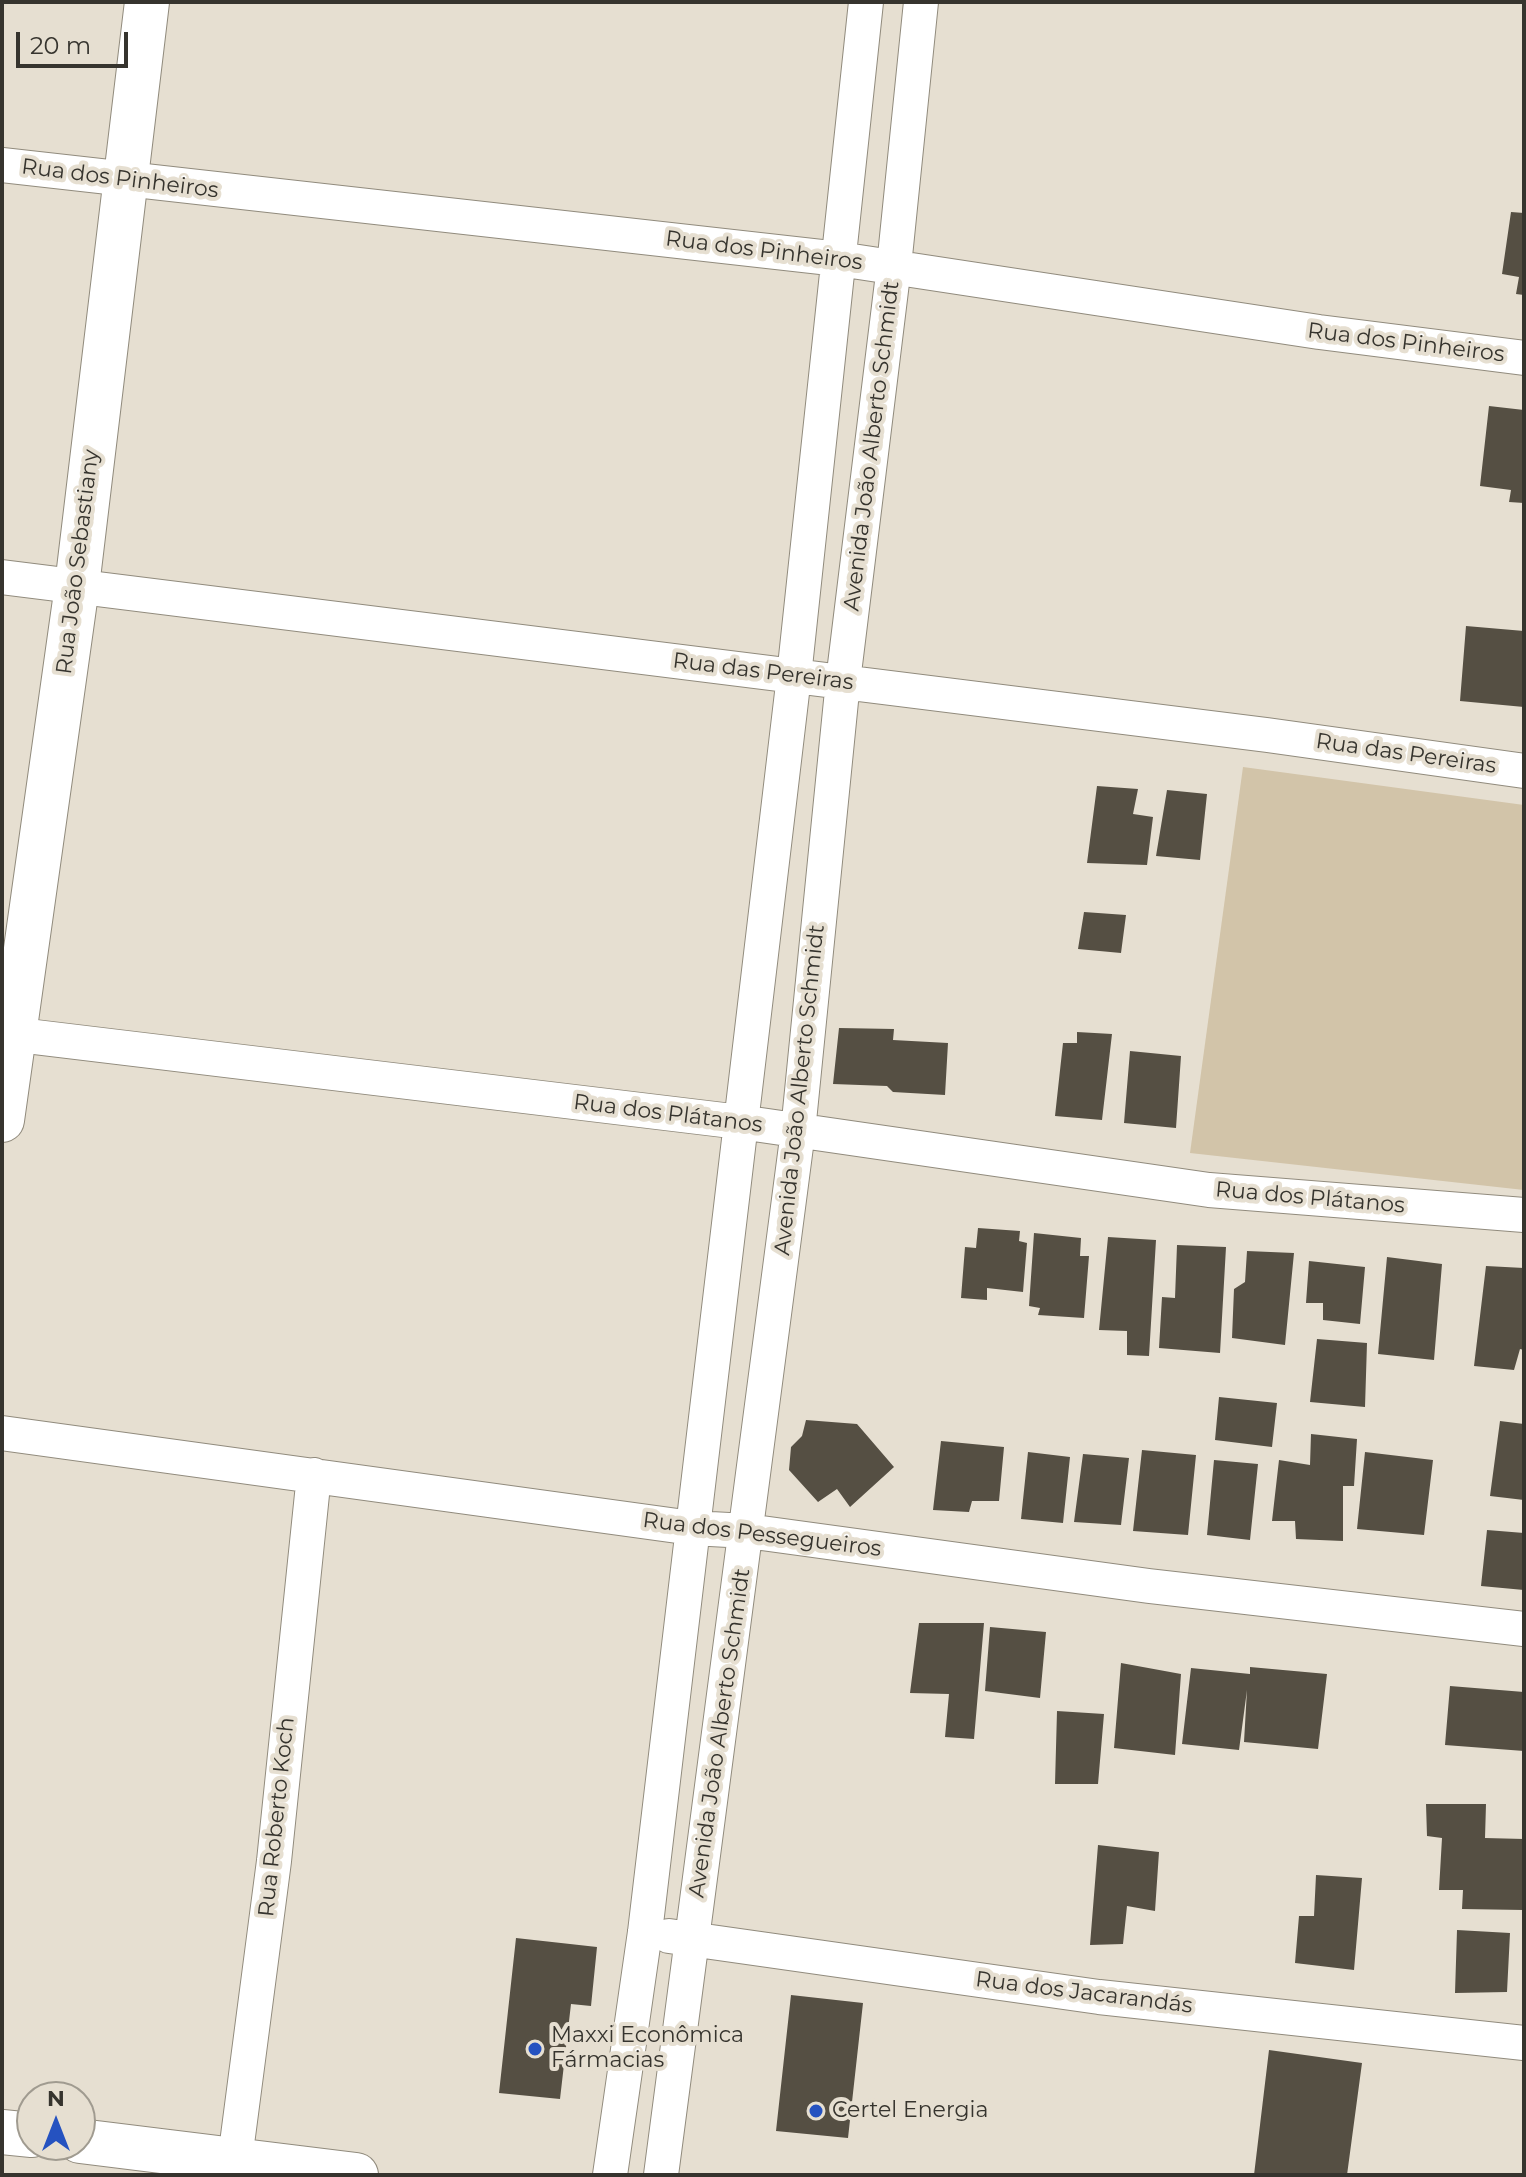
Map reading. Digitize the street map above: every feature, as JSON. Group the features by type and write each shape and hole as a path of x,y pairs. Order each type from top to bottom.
{"street":[{"name":"Rua João Sebastiany","path":"2,1120 7,1034 77,586 123,179 147,2"},
{"path":"610,2175 645,1932 794,676 866,2"},
{"name":"Avenida João Alberto Schmidt","path":"661,2175 798,1131 843,681 894,266 921,2"},
{"name":"Rua dos Pinheiros","path":"2,165 839,259 1319,332 1524,358"},
{"name":"Rua das Pereiras","path":"2,577 843,681 1524,771"},
{"name":"Rua dos Plátanos","path":"7,1034 740,1122 1209,1190 1524,1215"},
{"name":"Rua dos Pessegueiros","path":"2,1433 692,1528 747,1531 1149,1586 1524,1629"},
{"name":"Rua Roberto Koch","path":"235,2159 274,1861 314,1475"},
{"name":"Rua dos Jacarandás","path":"645,1932 1099,1997 1524,2043"},
{"path":"96,2143 356,2175"}],"shaded area":[{"path":"1243,767 1524,805 1524,1190 1190,1153"}],"building":[{"path":"1511,212 1524,213 1524,295 1516,294 1519,277 1502,274"},
{"path":"1489,406 1524,410 1524,503 1509,502 1511,490 1480,486"},
{"path":"1466,626 1524,631 1524,707 1460,701"},
{"path":"1097,786 1138,789 1133,814 1153,817 1147,865 1087,863"},
{"path":"1167,790 1207,794 1200,860 1156,856"},
{"path":"1084,912 1126,915 1121,953 1078,949"},
{"path":"839,1028 894,1029 893,1040 948,1043 945,1095 893,1092 887,1086 833,1084"},
{"path":"1077,1032 1112,1034 1102,1120 1055,1116 1063,1043 1077,1043"},
{"path":"1130,1051 1181,1056 1176,1128 1124,1123"},
{"path":"978,1228 1020,1231 1019,1241 1027,1243 1023,1292 987,1288 987,1300 961,1298 965,1247 976,1248"},
{"path":"1034,1233 1081,1238 1080,1256 1089,1256 1084,1318 1038,1315 1040,1308 1029,1306"},
{"path":"1108,1237 1156,1240 1149,1356 1127,1355 1127,1331 1099,1330"},
{"path":"1177,1245 1226,1247 1220,1353 1159,1348 1162,1297 1175,1298"},
{"path":"1247,1251 1294,1253 1285,1345 1232,1338 1234,1289 1245,1282"},
{"path":"1387,1257 1442,1264 1434,1360 1378,1354"},
{"path":"1309,1261 1365,1267 1360,1324 1323,1320 1323,1303 1306,1303"},
{"path":"1486,1266 1524,1268 1524,1350 1520,1349 1514,1370 1474,1366"},
{"path":"1317,1339 1367,1343 1365,1407 1310,1402"},
{"path":"1219,1397 1277,1403 1272,1447 1215,1440"},
{"path":"806,1420 857,1424 894,1467 850,1507 837,1489 818,1502 789,1470 791,1447 802,1436"},
{"path":"1500,1421 1524,1424 1524,1500 1490,1496"},
{"path":"1311,1434 1357,1439 1354,1486 1343,1486 1343,1541 1296,1539 1295,1521 1272,1521 1279,1460 1310,1465"},
{"path":"941,1441 1004,1447 999,1501 972,1501 969,1512 933,1510"},
{"path":"1142,1450 1196,1455 1188,1535 1133,1531"},
{"path":"1028,1452 1070,1457 1063,1523 1021,1519"},
{"path":"1365,1452 1433,1460 1424,1535 1357,1529"},
{"path":"1083,1454 1129,1458 1121,1525 1074,1522"},
{"path":"1214,1460 1258,1464 1250,1540 1207,1535"},
{"path":"1487,1530 1524,1533 1524,1590 1481,1586"},
{"path":"919,1623 984,1623 974,1739 945,1737 949,1694 910,1693"},
{"path":"990,1627 1046,1632 1040,1698 985,1691"},
{"path":"1121,1663 1181,1674 1175,1755 1114,1748"},
{"path":"1250,1667 1327,1674 1318,1749 1244,1742 1247,1690 1239,1750 1182,1744 1191,1668 1250,1674"},
{"path":"1450,1686 1524,1692 1524,1751 1445,1745"},
{"path":"1057,1711 1104,1714 1098,1784 1055,1784"},
{"path":"1426,1804 1486,1804 1485,1838 1524,1839 1524,1910 1462,1909 1463,1890 1439,1890 1442,1838 1427,1836"},
{"path":"1098,1845 1159,1852 1155,1911 1127,1906 1123,1944 1090,1945"},
{"path":"1316,1875 1362,1878 1354,1970 1295,1963 1299,1916 1314,1916"},
{"path":"1457,1930 1510,1933 1507,1992 1455,1993"},
{"name":"Maxxi Econômica Fármacias","path":"516,1938 597,1947 591,2006 571,2004 560,2099 499,2093"},
{"path":"791,1995 863,2003 848,2138 776,2131"},
{"path":"1269,2050 1362,2063 1347,2175 1254,2175"}],"place":[{"name":"Maxxi Econômica Fármacias","path":"535,2049"},
{"name":"Certel Energia","path":"816,2111"}]}
